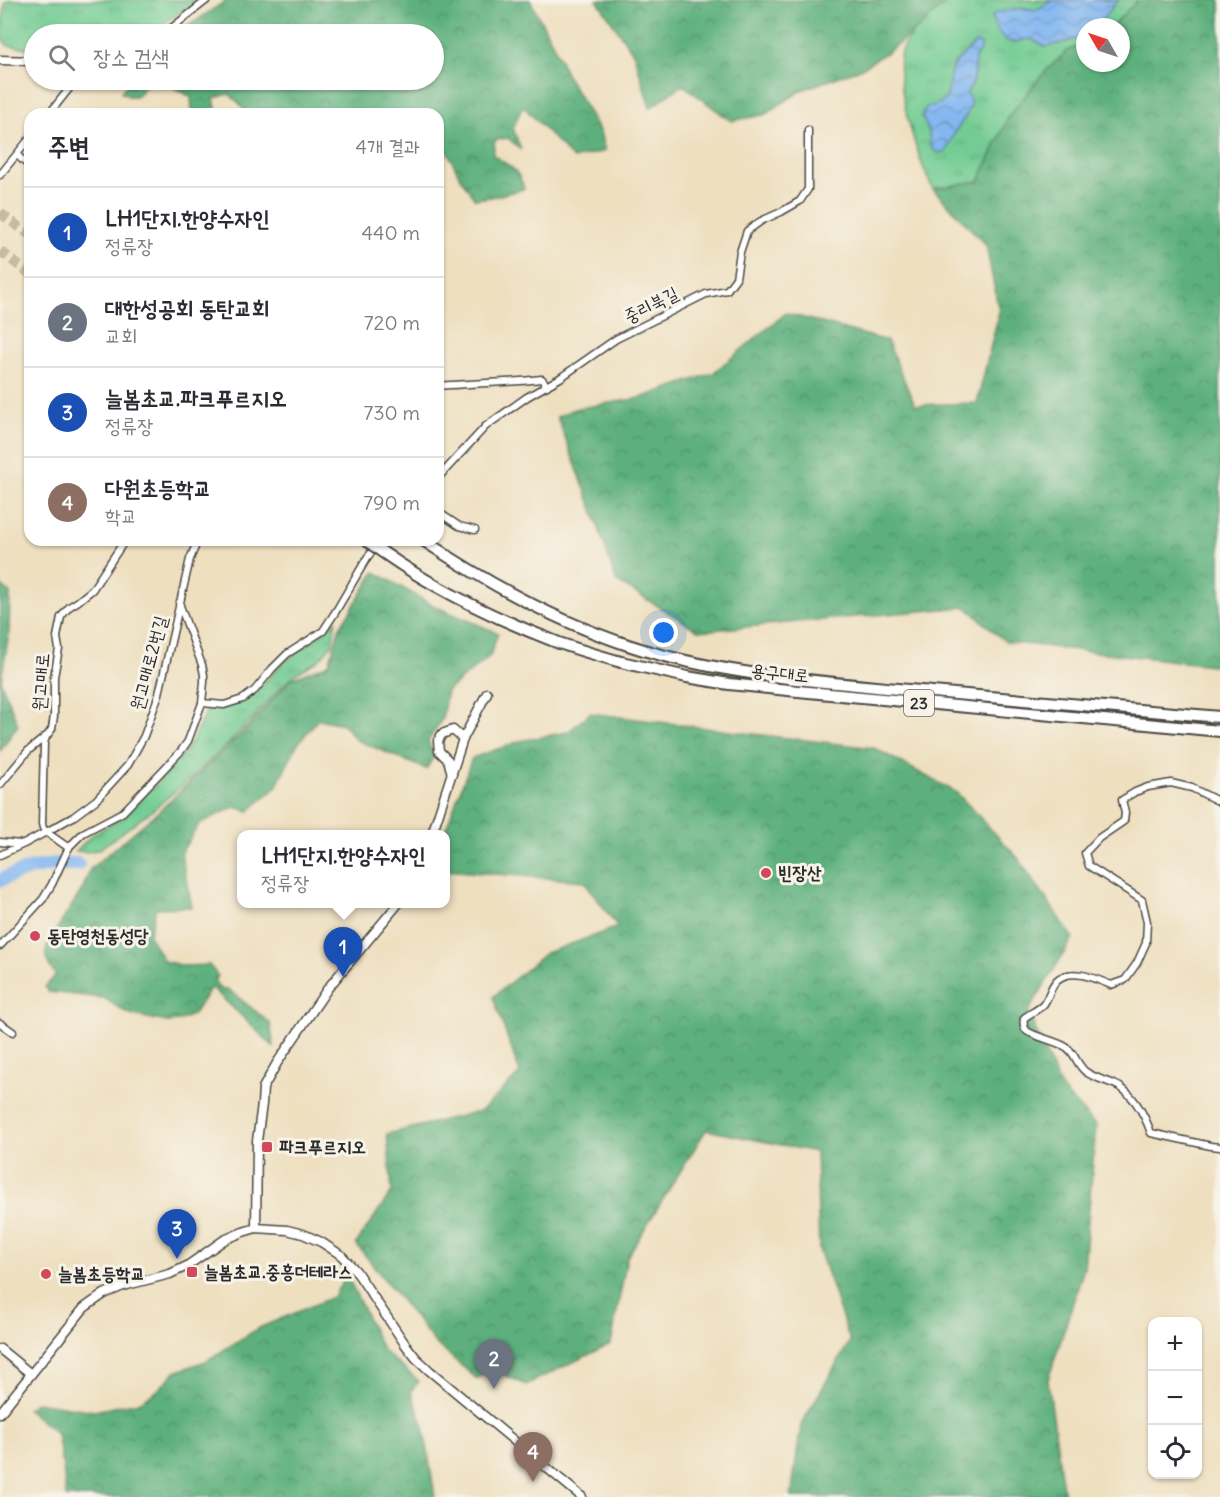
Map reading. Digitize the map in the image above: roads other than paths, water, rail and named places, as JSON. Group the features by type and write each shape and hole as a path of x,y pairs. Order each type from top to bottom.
{"highway":[{"name":"용구대로","path":"375,546 430,582 478,608 526,629 621,662 687,677 741,685 1220,731"},
{"name":"용구대로","path":"432,546 489,582 577,626 661,655 799,680 1220,717"}],"street":[{"path":"177,24 207,0"},
{"path":"0,60 24,61"},
{"path":"54,108 69,90"},
{"name":"중리북길","path":"444,471 486,426 527,396 560,378 616,339 706,294 727,290 736,278 740,252 747,231 761,221 800,201 808,189 808,130"},
{"path":"0,175 24,146"},
{"path":"17,155 24,161"},
{"path":"444,386 502,384 542,379 547,386"},
{"path":"444,516 459,526 475,530"},
{"name":"원고매로","path":"46,832 42,824 44,743 53,723 54,677 59,649 57,637 61,617 69,607 92,590 121,546"},
{"name":"원고매로2번길","path":"46,832 73,817 96,800 128,765 144,736 159,694 190,559 195,546"},
{"path":"202,703 224,705 243,699 255,690 287,654 323,631 376,546"},
{"path":"0,946 39,904 68,851 83,833 123,812 188,741 202,703 204,675 180,603"},
{"path":"433,830 463,739 487,693"},
{"path":"452,774 448,760 439,751 438,741 442,734 453,730 463,739"},
{"path":"0,785 28,751 46,737"},
{"path":"1220,802 1192,788 1171,783 1142,789 1122,800 1124,821 1099,838 1085,853 1089,866 1142,900 1147,922 1146,943 1137,963 1125,980 1111,985 1082,974 1058,980 1044,1004 1024,1018 1023,1024 1028,1032 1069,1049 1084,1071 1121,1088 1146,1118 1151,1133 1220,1147"},
{"path":"0,855 46,832 68,851"},
{"path":"0,842 24,844"},
{"path":"256,1228 257,1141 263,1088 280,1058 328,988 394,908"},
{"path":"0,1023 13,1032"},
{"path":"0,1413 84,1308 104,1293 170,1274 187,1266 224,1240 256,1228 286,1230 321,1242 341,1255 356,1271 416,1358 582,1497"},
{"path":"0,1349 31,1374"}],"water":[{"path":"1053,0 1118,0 1104,18 1076,18 1076,39 1046,47 1030,39 1016,42 1005,39 997,29 992,16 1010,10 1026,8 1036,10"},
{"path":"975,43 981,44 981,48 975,58 973,83 967,92 971,104 946,151 938,153 931,147 929,132 922,116 926,107 936,105 946,98 952,68"}],"waterway":[{"path":"0,880 29,869 55,864 78,864"}],"tunnel":[{"path":"0,213 24,231"},
{"path":"0,251 24,269"}],"place":[{"name":"빈장산","path":"766,873"},
{"name":"동탄영천동성당","path":"35,936"},
{"name":"LH1단지.한양수자인","path":"343,977"},
{"name":"파크푸르지오","path":"267,1147"},
{"name":"늘봄초교.파크푸르지오","path":"177,1259"},
{"name":"늘봄초교.중흥더테라스","path":"192,1272"},
{"name":"늘봄초등학교","path":"46,1274"},
{"name":"대한성공회 동탄교회","path":"494,1389"},
{"name":"다원초등학교","path":"533,1482"}]}
